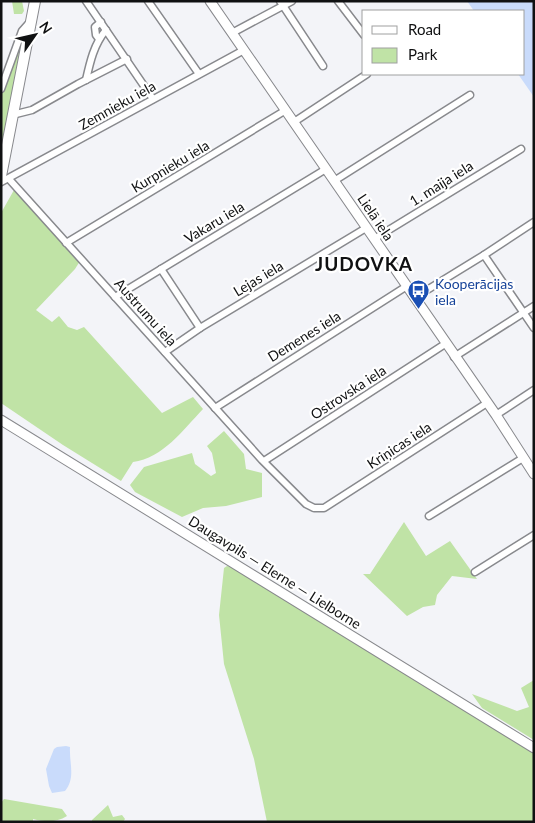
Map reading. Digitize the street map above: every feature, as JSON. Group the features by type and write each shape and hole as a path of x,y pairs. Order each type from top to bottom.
{"main road":[{"path":"5,178 12,115 35,1"},
{"name":"Lielā iela","path":"210,1 445,344 496,415 533,473"},
{"name":"Daugavpils — Elerne — Lielborne","path":"1,420 534,748"}],"street":[{"path":"86,1 153,99"},
{"path":"148,1 199,74"},
{"path":"232,32 281,4 292,1"},
{"path":"338,1 362,31"},
{"path":"281,4 323,66"},
{"path":"1,89 22,31 31,20"},
{"path":"99,40 95,27 101,22"},
{"path":"86,80 91,58 106,30"},
{"name":"Zemnieku iela","path":"1,182 5,178 244,50"},
{"path":"12,115 32,110 127,59"},
{"path":"294,122 365,75"},
{"path":"334,180 470,95"},
{"name":"Kurpnieku iela","path":"66,243 286,110"},
{"name":"1. maija iela","path":"374,239 521,149"},
{"name":"Vakaru iela","path":"116,296 326,169"},
{"name":"Austrumu iela","path":"5,178 116,296 264,461 306,504 314,508 324,508"},
{"path":"414,298 484,256 534,222"},
{"name":"Lejas iela","path":"166,352 200,328 366,228"},
{"path":"484,256 534,328"},
{"path":"161,269 200,328"},
{"name":"Demenes iela","path":"215,408 406,286"},
{"path":"454,357 534,306"},
{"name":"Ostrovska iela","path":"264,461 445,344"},
{"path":"496,415 534,390"},
{"name":"Kriņicas iela","path":"324,508 487,404"},
{"path":"428,516 523,458"},
{"path":"475,572 534,535"}],"green space":[{"path":"12,1 22,1 24,11 22,14 14,14"},
{"path":"23,35 1,154 1,96"},
{"path":"14,190 80,261 75,269 36,310 52,322 59,316 68,327 77,330 84,327 162,413 193,397 203,409 163,449 154,455 133,462 121,481 1,403 1,213"},
{"path":"224,431 244,454 246,469 262,473 262,497 226,506 203,508 182,517 135,492 130,485 144,467 192,453 195,464 211,476 216,473 212,453 207,446"},
{"path":"404,522 426,556 450,541 477,579 452,576 437,595 435,605 423,607 407,616 363,574 370,574"},
{"path":"227,566 232,567 534,753 534,822 267,822 254,759 224,664 219,615 224,568"},
{"path":"534,680 534,740 482,708 472,694 517,711 529,707 521,688"},
{"path":"4,799 62,809 67,816 59,820 50,821 33,819 33,822 1,822 1,803"},
{"path":"108,805 113,817 122,815 125,819 123,822 92,822 92,820"}],"water":[{"path":"467,1 534,1 534,97 519,75 525,75 525,10 473,10"},
{"path":"70,747 70,781 65,791 52,793 46,769 54,749"}],"place":[{"name":"Kooperācijas iela","path":"419,310"}],"district":[{"name":"JUDOVKA","path":"364,263"}]}
